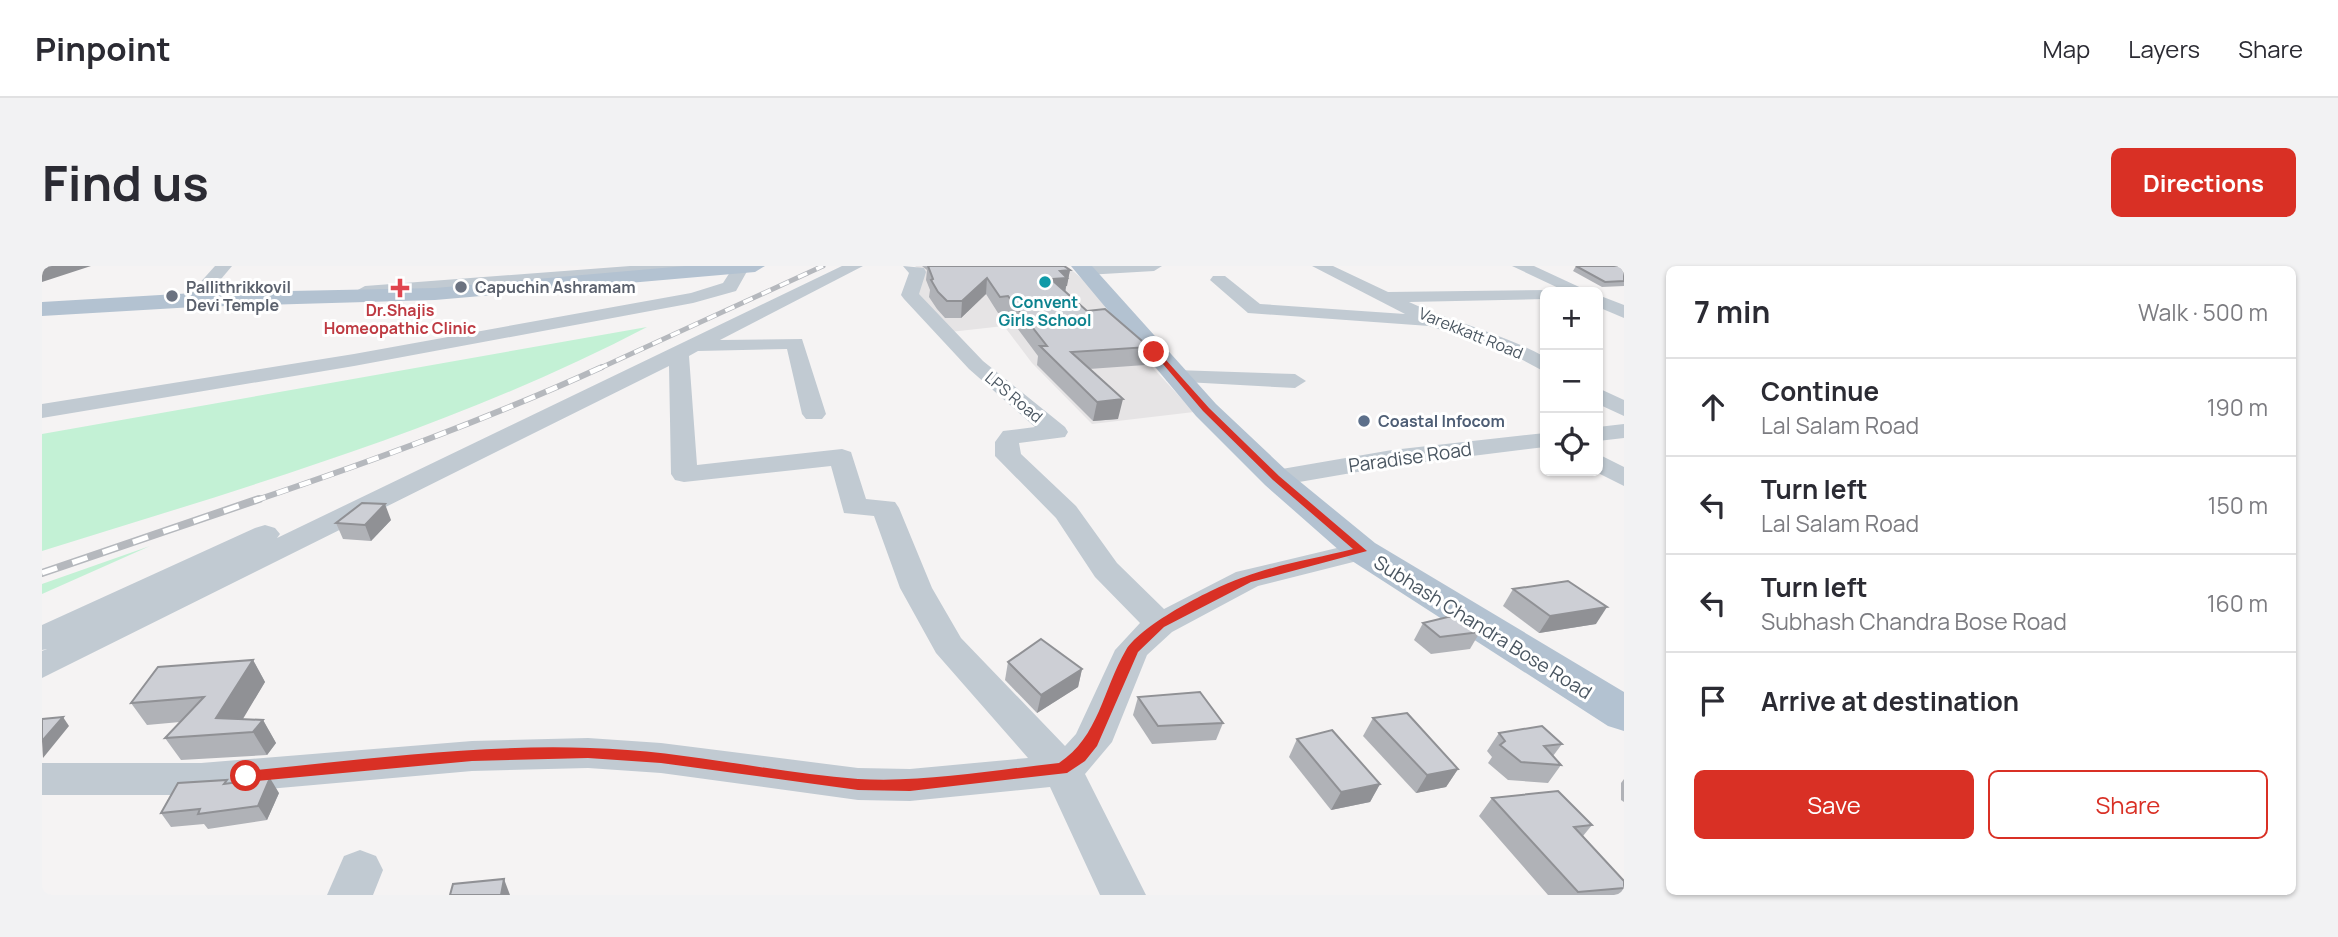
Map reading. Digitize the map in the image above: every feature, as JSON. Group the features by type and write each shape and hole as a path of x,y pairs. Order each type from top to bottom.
{"main road":[{"path":"42,309 194,300 331,299 435,294 755,266"},
{"name":"Subhash Chandra Bose Road","path":"1083,268 1175,376 1276,478 1362,551 1624,714"}],"street":[{"path":"194,300 224,266"},
{"path":"230,299 349,287 696,266"},
{"path":"42,411 354,360 693,298 730,287 742,266"},
{"path":"42,666 856,266"},
{"path":"42,639 828,269 856,266"},
{"name":"LPS Road","path":"911,266 918,272 910,295 976,365 1056,432 1013,436 1007,442 1008,456 1066,512 1106,570 1160,624"},
{"path":"1083,268 1154,266"},
{"name":"Varekkatt Road","path":"1320,266 1434,321 1511,346 1540,363"},
{"path":"1520,266 1569,287"},
{"path":"1219,280 1255,309 1434,321"},
{"path":"1603,293 1624,292"},
{"path":"1388,297 1540,294"},
{"path":"1603,302 1624,312"},
{"path":"686,351 795,343 814,414"},
{"path":"686,351 684,474 842,457 854,507 885,508 909,563 916,588 948,645 1062,769 1123,895"},
{"path":"1175,376 1295,381"},
{"path":"1603,398 1624,409"},
{"path":"1603,433 1624,431"},
{"name":"Paradise Road","path":"1276,478 1392,458 1540,441"},
{"path":"1603,465 1624,478"},
{"path":"42,779 201,779 472,756 588,753 675,759 858,785 910,785 1062,769 1079,757 1092,742 1132,650 1160,624 1247,579 1362,551"}],"shaded area":[{"path":"915,266 1067,266 1088,284 1140,354 1194,412 1092,424 1032,363 1004,326 950,332 914,294 922,272"}],"green space":[{"path":"647,327 575,363 426,425 350,453 42,551 42,434"},
{"path":"150,546 42,594 42,584"}],"building":[{"path":"928,266 1064,266 1070,270 1060,271 1067,278 1051,279 1087,311 1105,309 1149,347 1071,352 1123,399 1097,402 1040,346 1047,346 1008,296 1000,297 987,278 962,301 947,301 931,280 933,279"},
{"path":"1576,266 1619,266 1624,268 1624,281 1605,282"},
{"path":"362,503 385,504 365,525 336,523"},
{"path":"1568,581 1607,607 1550,616 1513,589"},
{"path":"1460,614 1480,632 1440,637 1423,623"},
{"path":"1041,639 1082,669 1041,695 1008,662"},
{"path":"253,660 216,718 263,720 253,732 165,738 204,697 131,703 158,667"},
{"path":"1200,692 1223,723 1158,726 1138,697"},
{"path":"1407,713 1458,769 1427,775 1373,718"},
{"path":"63,717 42,741 42,719"},
{"path":"1542,726 1562,744 1544,746 1561,765 1521,762 1500,745 1505,741 1499,733"},
{"path":"1332,730 1380,784 1341,792 1297,739"},
{"path":"270,778 258,806 198,814 200,809 161,813 178,783 227,780 224,784"},
{"path":"1558,791 1592,825 1574,827 1624,881 1624,888 1578,892 1492,798"},
{"path":"504,879 501,895 450,895 453,884"}],"railway":[{"path":"598,369 823,266"},
{"path":"254,501 430,438 602,367"},
{"path":"42,573 259,499"}],"place":[{"name":"Convent Girls School","path":"1045,282"},
{"name":"Capuchin Ashramam","path":"461,287"},
{"name":"Dr.Shajis Homeopathic Clinic","path":"400,288"},
{"name":"Pallithrikkovil Devi Temple","path":"172,296"},
{"name":"Coastal Infocom","path":"1364,421"}],"route":[{"path":"246,776 472,756 588,753 661,758 772,771 858,785 910,785 1062,769 1079,757 1092,742 1119,686 1132,650 1160,624 1247,579 1362,551 1276,478 1206,410 1154,352"}]}
